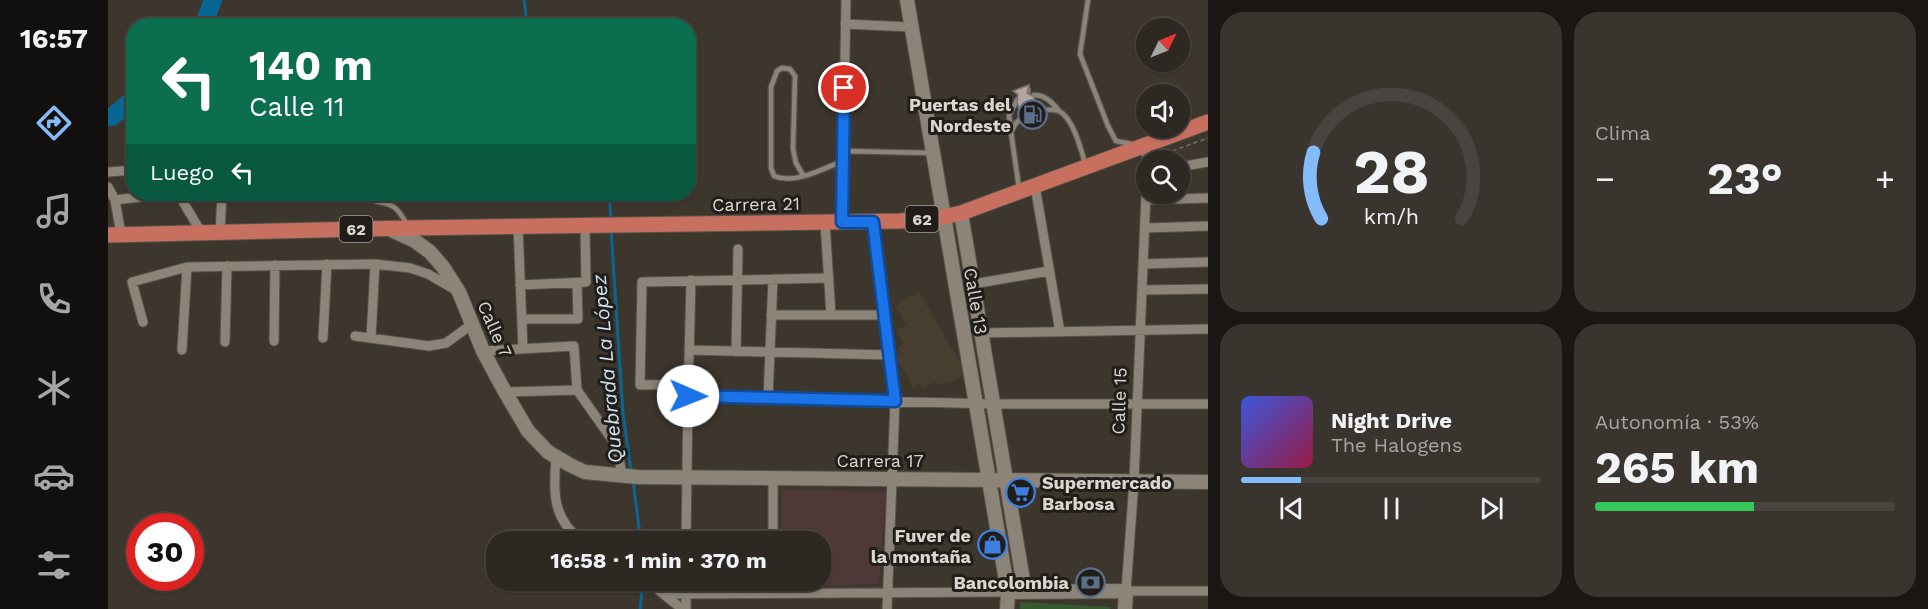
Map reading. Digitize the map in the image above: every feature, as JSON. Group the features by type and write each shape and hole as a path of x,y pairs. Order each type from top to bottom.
{"main road":[{"name":"Carrera 21","path":"1157,150 1208,122"},
{"name":"Carrera 21","path":"115,234 825,223 943,217 961,213 1086,166 1136,158"}],"street":[{"path":"842,222 846,0"},
{"name":"Calle 13","path":"907,0 1008,592 1007,609"},
{"path":"845,24 910,27"},
{"path":"1190,165 1208,162"},
{"path":"108,172 126,171"},
{"path":"1035,186 1060,332"},
{"path":"108,187 115,200 115,234"},
{"path":"1190,198 1208,198"},
{"path":"115,200 126,199"},
{"path":"183,201 201,232"},
{"path":"220,232 222,201"},
{"name":"Calle 15","path":"1125,609 1134,481 1146,204"},
{"name":"Calle 13","path":"961,213 1025,592"},
{"path":"873,222 895,401 887,609"},
{"path":"825,223 831,315"},
{"path":"522,320 578,319 585,226"},
{"path":"1145,228 1208,226"},
{"path":"518,227 523,349"},
{"name":"Calle 7","path":"388,229 415,241 430,252 443,267 459,292 483,351 528,431 556,458"},
{"path":"736,351 738,249"},
{"path":"1143,264 1208,262"},
{"path":"323,338 327,264"},
{"path":"371,338 375,264"},
{"path":"142,322 132,282 186,267 375,264 410,268 436,278 459,292"},
{"path":"274,341 275,265"},
{"path":"225,342 227,266"},
{"path":"182,350 186,267"},
{"path":"973,284 1049,271"},
{"path":"688,384 640,385 642,282 829,278"},
{"path":"768,398 773,279"},
{"path":"686,531 691,280"},
{"path":"520,285 582,282"},
{"path":"1142,290 1208,289"},
{"path":"771,315 884,315"},
{"path":"355,336 429,346 446,343 471,326"},
{"path":"982,333 1208,329"},
{"path":"483,351 574,346 578,390 613,441 629,477"},
{"path":"689,350 889,355"},
{"path":"505,392 578,390"},
{"path":"688,396 976,404 1208,404"},
{"path":"556,458 554,483 556,506 565,523 573,531"},
{"name":"Carrera 17","path":"556,458 585,472 629,477 1208,482"},
{"path":"773,478 773,531"},
{"path":"661,591 684,609 686,594"},
{"path":"664,594 1208,591"}],"lane":[{"path":"1088,0 1080,54 1116,141 1136,151"},
{"path":"803,176 792,149 795,76 790,69 782,68 777,71 771,87 771,168 774,176 783,179 803,176 843,156 932,153"},
{"path":"1034,95 1048,100 1068,120 1077,136 1086,166"},
{"path":"1017,99 1010,115 1020,190"},
{"path":"1040,111 1059,111"},
{"path":"1011,132 1023,117"},
{"path":"378,201 399,209 408,228"}],"path":[{"path":"1167,150 1208,138"}],"shaded area":[{"path":"919,292 966,373 948,384 946,381 937,386 935,382 923,389 919,383 913,387 895,356 901,353 898,347 904,344 896,330 906,325 895,306"},
{"path":"782,489 886,492 879,584 831,585 831,531 780,531"}],"green space":[{"path":"1020,602 1110,607 1110,609 1020,609"}],"building":[{"path":"1029,85 1027,93 1033,96 1036,103 1033,109 1039,113 1023,119 1025,112 1019,109 1018,94 1013,91"}],"waterway":[{"path":"206,18 213,0"},
{"name":"Quebrada La López","path":"524,0 526,18"},
{"path":"108,117 112,117 126,105"},
{"name":"Quebrada La López","path":"610,201 611,220"},
{"name":"Quebrada La López","path":"611,230 623,413 631,471"},
{"name":"Quebrada La López","path":"633,481 640,531"},
{"name":"Quebrada La López","path":"640,609 642,591"}],"place":[{"name":"Puertas del Nordeste","path":"1032,114"},
{"name":"Supermercado Barbosa","path":"1021,492"},
{"name":"Fuver de la montaña","path":"992,545"},
{"name":"Bancolombia","path":"1090,582"}],"route":[{"path":"688,396 895,401 873,222 842,222 844,88"}]}
